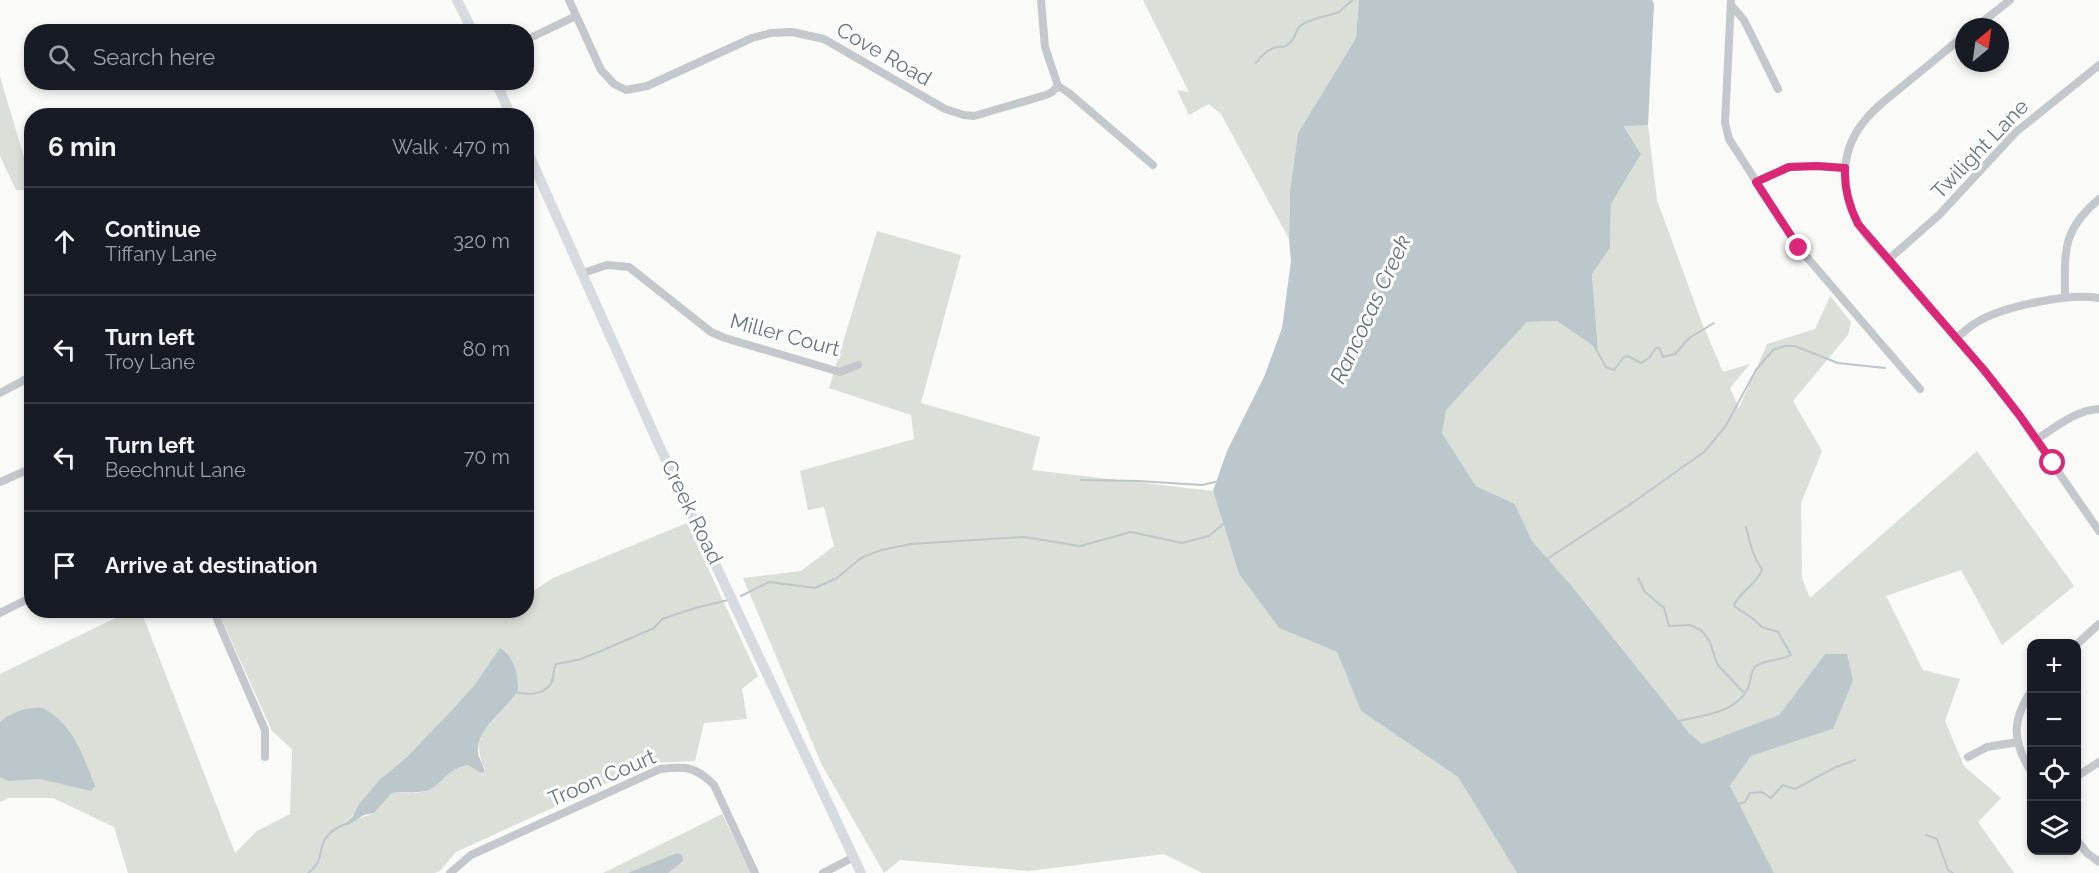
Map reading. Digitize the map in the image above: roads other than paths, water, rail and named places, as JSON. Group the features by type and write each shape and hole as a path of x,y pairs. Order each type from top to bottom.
{"main road":[{"path":"457,0 468,24"},
{"path":"500,90 508,108"},
{"name":"Creek Road","path":"534,166 658,443 860,872"}],"street":[{"name":"Cove Road","path":"569,0 601,70 614,84 626,90 648,86 752,38 771,33 792,32 824,39 945,109 964,115 985,114 1016,105 1052,92 1058,86"},
{"path":"1041,0 1045,47 1058,86 1153,165"},
{"path":"1987,18 2010,0"},
{"path":"1731,2 1744,20 1778,89"},
{"path":"1731,2 1725,128 1732,146 1799,248 1920,388"},
{"path":"534,36 576,16"},
{"path":"1955,43 1871,113 1855,134 1845,168 1847,198 1858,224 1990,378 2037,439 2099,531"},
{"name":"Twilight Lane","path":"1888,260 1939,215 2016,132 2099,65"},
{"path":"1756,182 1789,167 1845,168"},
{"path":"2065,297 2067,240 2075,223 2099,199"},
{"name":"Miller Court","path":"583,273 608,265 629,267 711,332 725,339 840,372 858,365"},
{"path":"1956,339 1971,325 1994,314 2065,297 2099,298"},
{"path":"0,393 24,380"},
{"path":"2037,439 2074,416 2099,409"},
{"path":"0,482 24,472"},
{"path":"0,613 24,601"},
{"path":"216,618 265,730 265,757"},
{"path":"2081,640 2099,624"},
{"path":"2027,763 2018,742 2016,730 2018,713 2029,693"},
{"path":"1968,757 1987,747 2018,742"},
{"path":"2081,774 2099,762"},
{"name":"Troon Court","path":"450,873 471,855 660,769 683,766 704,775 714,785 755,873"},
{"path":"2081,845 2099,862"},
{"path":"823,873 854,857"}],"water":[{"name":"Rancocas Creek","path":"1359,0 1652,0 1654,4 1648,125 1624,126 1641,154 1611,204 1610,248 1592,274 1598,349 1557,321 1527,322 1446,410 1442,433 1476,486 1515,504 1532,541 1571,585 1690,734 1702,744 1779,715 1825,654 1847,654 1853,681 1833,729 1751,756 1730,786 1774,873 1517,873 1458,777 1361,711 1337,652 1279,628 1239,574 1213,491 1227,451 1264,377 1282,328 1291,261 1290,191 1298,133 1356,38"},
{"path":"500,648 505,651 514,666 518,690 483,733 478,753 484,772 481,773 468,765 461,767 451,772 428,791 392,793 374,813 364,815 348,825 343,825 353,816 359,804 379,780 407,757 476,683"},
{"path":"42,708 62,722 76,742 95,786 91,791 40,779 8,781 0,777 0,722 20,711"},
{"path":"677,853 682,855 683,861 668,873 628,873"}],"waterway":[{"path":"1256,63 1268,51 1290,43 1298,28 1304,23 1339,12 1353,0"},
{"path":"1593,344 1606,367 1614,370 1624,357 1628,356 1641,363 1649,358 1656,348 1659,348 1663,357 1675,354 1689,338 1714,323"},
{"path":"1547,559 1704,452 1725,427 1756,370 1773,350 1795,346 1838,363 1885,368"},
{"path":"1081,480 1202,485 1219,481"},
{"path":"741,596 769,582 815,588 837,578 861,558 881,550 911,544 1024,537 1080,546 1131,532 1182,543 1209,536 1224,523"},
{"path":"1679,721 1709,715 1736,703 1748,688 1752,671 1756,666 1791,655 1778,632 1762,627 1734,606 1762,570 1754,554 1746,527"},
{"path":"1638,578 1645,592 1664,608 1669,626 1690,625 1702,631 1710,642 1717,664 1743,692"},
{"path":"514,692 531,694 542,691 551,684 556,664 578,660 601,651 654,628 662,619 728,600"},
{"path":"1738,804 1745,802 1750,793 1762,792 1771,798 1783,785 1795,789 1834,768 1855,760"},
{"path":"308,873 315,867 327,836 345,824"},
{"path":"1926,835 1937,839 1948,870 1953,873"}]}
